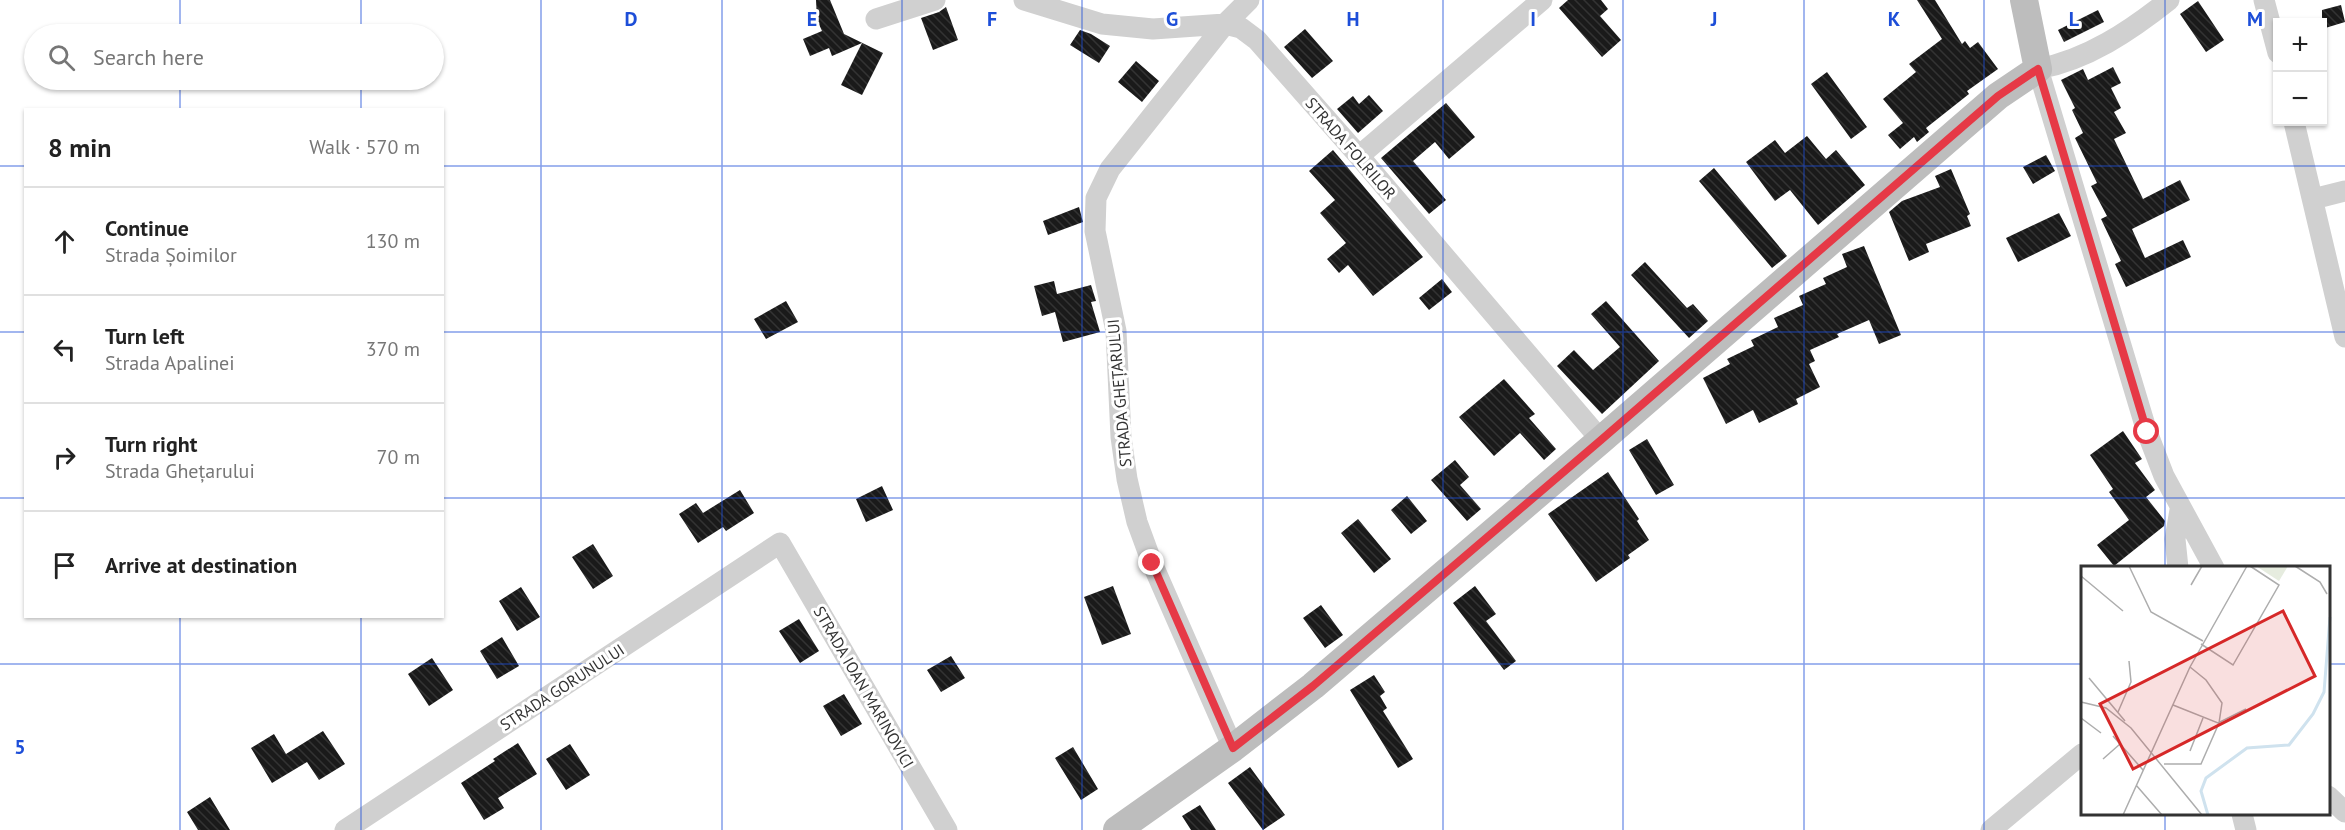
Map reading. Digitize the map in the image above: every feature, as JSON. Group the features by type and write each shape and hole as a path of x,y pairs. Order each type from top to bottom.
{"street":[{"path":"876,19 935,0"},
{"name":"STRADA FOLRILOR","path":"1024,0 1102,24 1125,28 1153,29 1225,24 1241,28 1257,40 1601,440"},
{"name":"STRADA GHEȚARULUI","path":"1233,748 1152,563 1137,522 1127,479 1121,437 1116,330 1095,231 1095,215 1096,198 1110,169 1225,24 1249,0"},
{"path":"1359,156 1542,0"},
{"path":"2024,0 2038,69 2147,432 2180,510 2202,542 2214,566"},
{"path":"1117,830 1233,748 1313,686 1998,96 2038,69 2061,65 2107,43 2169,0"},
{"path":"2264,0 2273,37"},
{"path":"2295,126 2344,325"},
{"path":"2313,199 2345,191"},
{"path":"2178,566 2175,539 2180,510"},
{"name":"STRADA GORUNULUI","path":"345,830 780,543"},
{"name":"STRADA IOAN MARINOVICI","path":"780,543 947,830"},
{"path":"1991,830 2081,755"},
{"path":"2330,797 2345,812"},
{"path":"2242,815 2246,830"}],"building":[{"path":"816,0 830,0 844,34 883,53 862,95 841,85 862,43 832,56 829,48 810,56 803,39 822,31 817,20"},
{"path":"1568,0 1601,0 1608,9 1600,16 1621,40 1602,57 1559,8"},
{"path":"1917,0 1935,0 1962,44 1965,41 1970,48 1978,42 1998,69 1967,91 1969,94 1926,128 1929,132 1917,142 1914,137 1900,149 1888,135 1903,123 1883,99 1916,72 1909,64 1942,39"},
{"path":"2198,1 2224,40 2206,52 2180,14"},
{"path":"2341,5 2345,22 2327,27 2327,18 2322,18 2322,10"},
{"path":"946,7 958,40 933,50 921,18"},
{"path":"2098,10 2104,22 2064,42 2058,30"},
{"path":"1305,29 1333,61 1312,78 1284,47"},
{"path":"1080,30 1110,46 1099,63 1070,45"},
{"path":"1136,61 1159,81 1142,102 1118,82"},
{"path":"2113,67 2121,83 2111,88 2121,108 2114,112 2126,133 2114,139 2143,199 2180,180 2190,200 2132,229 2145,258 2183,240 2191,257 2126,287 2115,264 2121,261 2101,219 2107,216 2091,186 2097,183 2075,138 2083,133 2072,110 2075,108 2061,80 2083,69 2088,80"},
{"path":"1827,72 1867,127 1851,139 1811,84"},
{"path":"1369,95 1383,111 1358,133 1337,109 1353,96 1359,104"},
{"path":"1446,103 1475,137 1449,159 1435,142 1413,161 1446,200 1429,214 1381,158"},
{"path":"1807,136 1826,159 1836,150 1865,185 1818,225 1790,190 1775,201 1746,162 1775,140 1785,153"},
{"path":"1333,150 1423,257 1373,296 1348,265 1339,273 1327,259 1346,243 1320,213 1335,200 1309,171"},
{"path":"2046,155 2055,171 2033,184 2023,167"},
{"path":"1714,168 1787,256 1772,268 1699,181"},
{"path":"1951,169 1970,214 1967,216 1971,226 1926,244 1929,252 1909,261 1889,212 1902,201 1940,187 1935,176"},
{"path":"1079,207 1083,222 1048,235 1043,221"},
{"path":"2059,213 2071,236 2018,262 2006,238"},
{"path":"1864,246 1901,335 1879,344 1869,320 1837,334 1839,337 1810,350 1815,361 1809,364 1820,387 1796,399 1798,404 1759,423 1753,410 1726,424 1703,378 1730,364 1727,359 1754,346 1751,340 1778,327 1774,318 1803,305 1799,296 1826,284 1823,278 1847,267 1842,254"},
{"path":"1645,262 1687,308 1693,304 1708,321 1689,338 1631,275"},
{"path":"1442,279 1452,292 1429,310 1419,298"},
{"path":"1054,281 1057,294 1091,285 1096,301 1091,302 1100,332 1063,342 1055,312 1042,316 1034,286"},
{"path":"786,301 798,322 766,339 754,319"},
{"path":"1606,301 1659,361 1602,414 1557,366 1574,350 1593,370 1620,347 1591,314"},
{"path":"1504,379 1535,414 1529,418 1556,449 1544,460 1520,433 1494,456 1459,417"},
{"path":"2123,431 2142,459 2135,463 2155,490 2146,497 2165,521 2164,526 2114,566 2097,545 2129,520 2109,492 2113,489 2090,455"},
{"path":"1647,439 1674,485 1656,495 1629,450"},
{"path":"1455,460 1469,477 1460,485 1481,509 1467,521 1431,480"},
{"path":"1608,472 1639,519 1637,521 1649,540 1628,555 1630,558 1596,582 1548,514"},
{"path":"882,486 893,510 866,522 856,499"},
{"path":"740,490 754,513 726,531 723,527 698,543 679,514 696,503 703,513"},
{"path":"1407,496 1427,521 1411,534 1391,510"},
{"path":"1358,519 1391,559 1374,573 1341,533"},
{"path":"593,544 613,576 593,589 572,557"},
{"path":"1113,586 1131,634 1102,645 1084,597"},
{"path":"1475,586 1496,614 1486,621 1516,661 1504,670 1453,603"},
{"path":"521,587 540,617 517,631 499,601"},
{"path":"1321,605 1343,635 1325,648 1303,618"},
{"path":"799,619 819,651 800,663 779,631"},
{"path":"502,637 519,666 497,679 480,651"},
{"path":"951,656 965,678 941,692 927,670"},
{"path":"432,658 453,690 429,706 408,674"},
{"path":"1374,675 1385,692 1380,696 1387,708 1383,711 1413,759 1398,768 1350,690"},
{"path":"844,694 862,724 841,736 823,706"},
{"path":"323,731 345,764 319,780 307,762 272,783 251,748 274,734 286,754"},
{"path":"518,743 537,774 498,798 504,808 484,820 461,783"},
{"path":"570,744 590,775 566,790 546,759"},
{"path":"1073,747 1098,789 1081,800 1055,758"},
{"path":"1250,767 1285,815 1263,830 1228,783"},
{"path":"210,797 230,830 198,830 187,812"},
{"path":"1200,805 1216,830 1191,830 1182,816"}],"route":[{"path":"1152,563 1233,748 1313,686 1998,96 2038,69 2147,432"}]}
